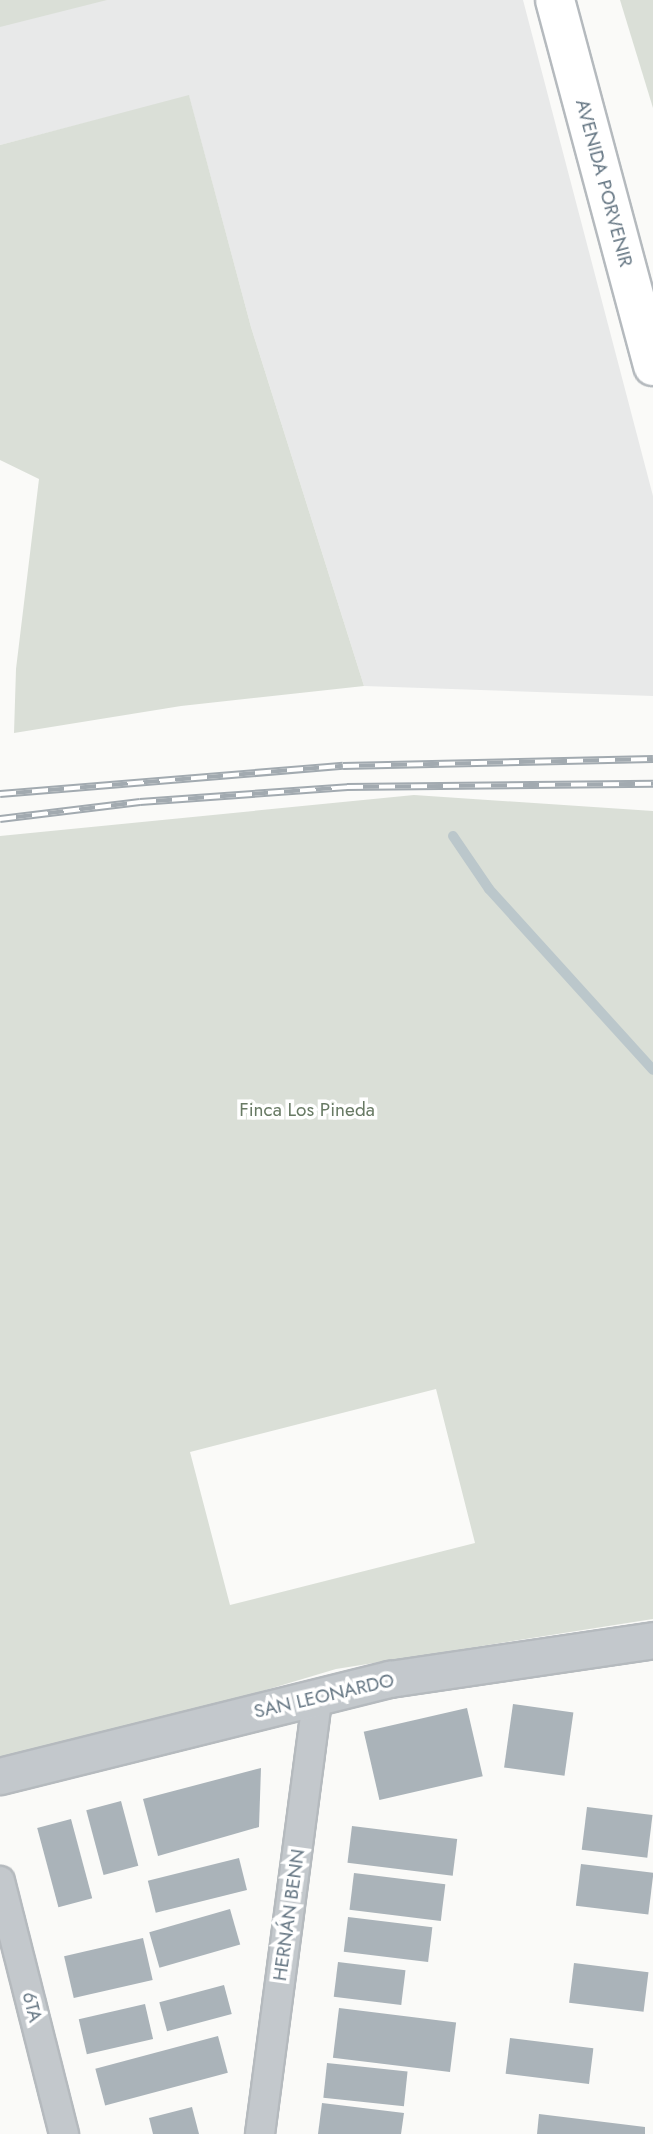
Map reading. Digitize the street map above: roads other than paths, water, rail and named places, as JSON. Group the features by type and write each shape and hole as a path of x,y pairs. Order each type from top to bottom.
{"main road":[{"name":"AVENIDA PORVENIR","path":"555,0 653,366"}],"street":[{"name":"SAN LEONARDO","path":"0,1776 390,1679 653,1640"},
{"name":"HERNÁN BENN","path":"260,2134 318,1696"},
{"name":"6TA","path":"0,1881 64,2134"}],"waterway":[{"path":"453,836 489,889 653,1070"}],"railway":[{"path":"0,794 343,766 653,759"},
{"path":"0,819 140,802 347,787 653,784"}],"park label":[{"name":"Finca Los Pineda","path":"307,1110"}]}
